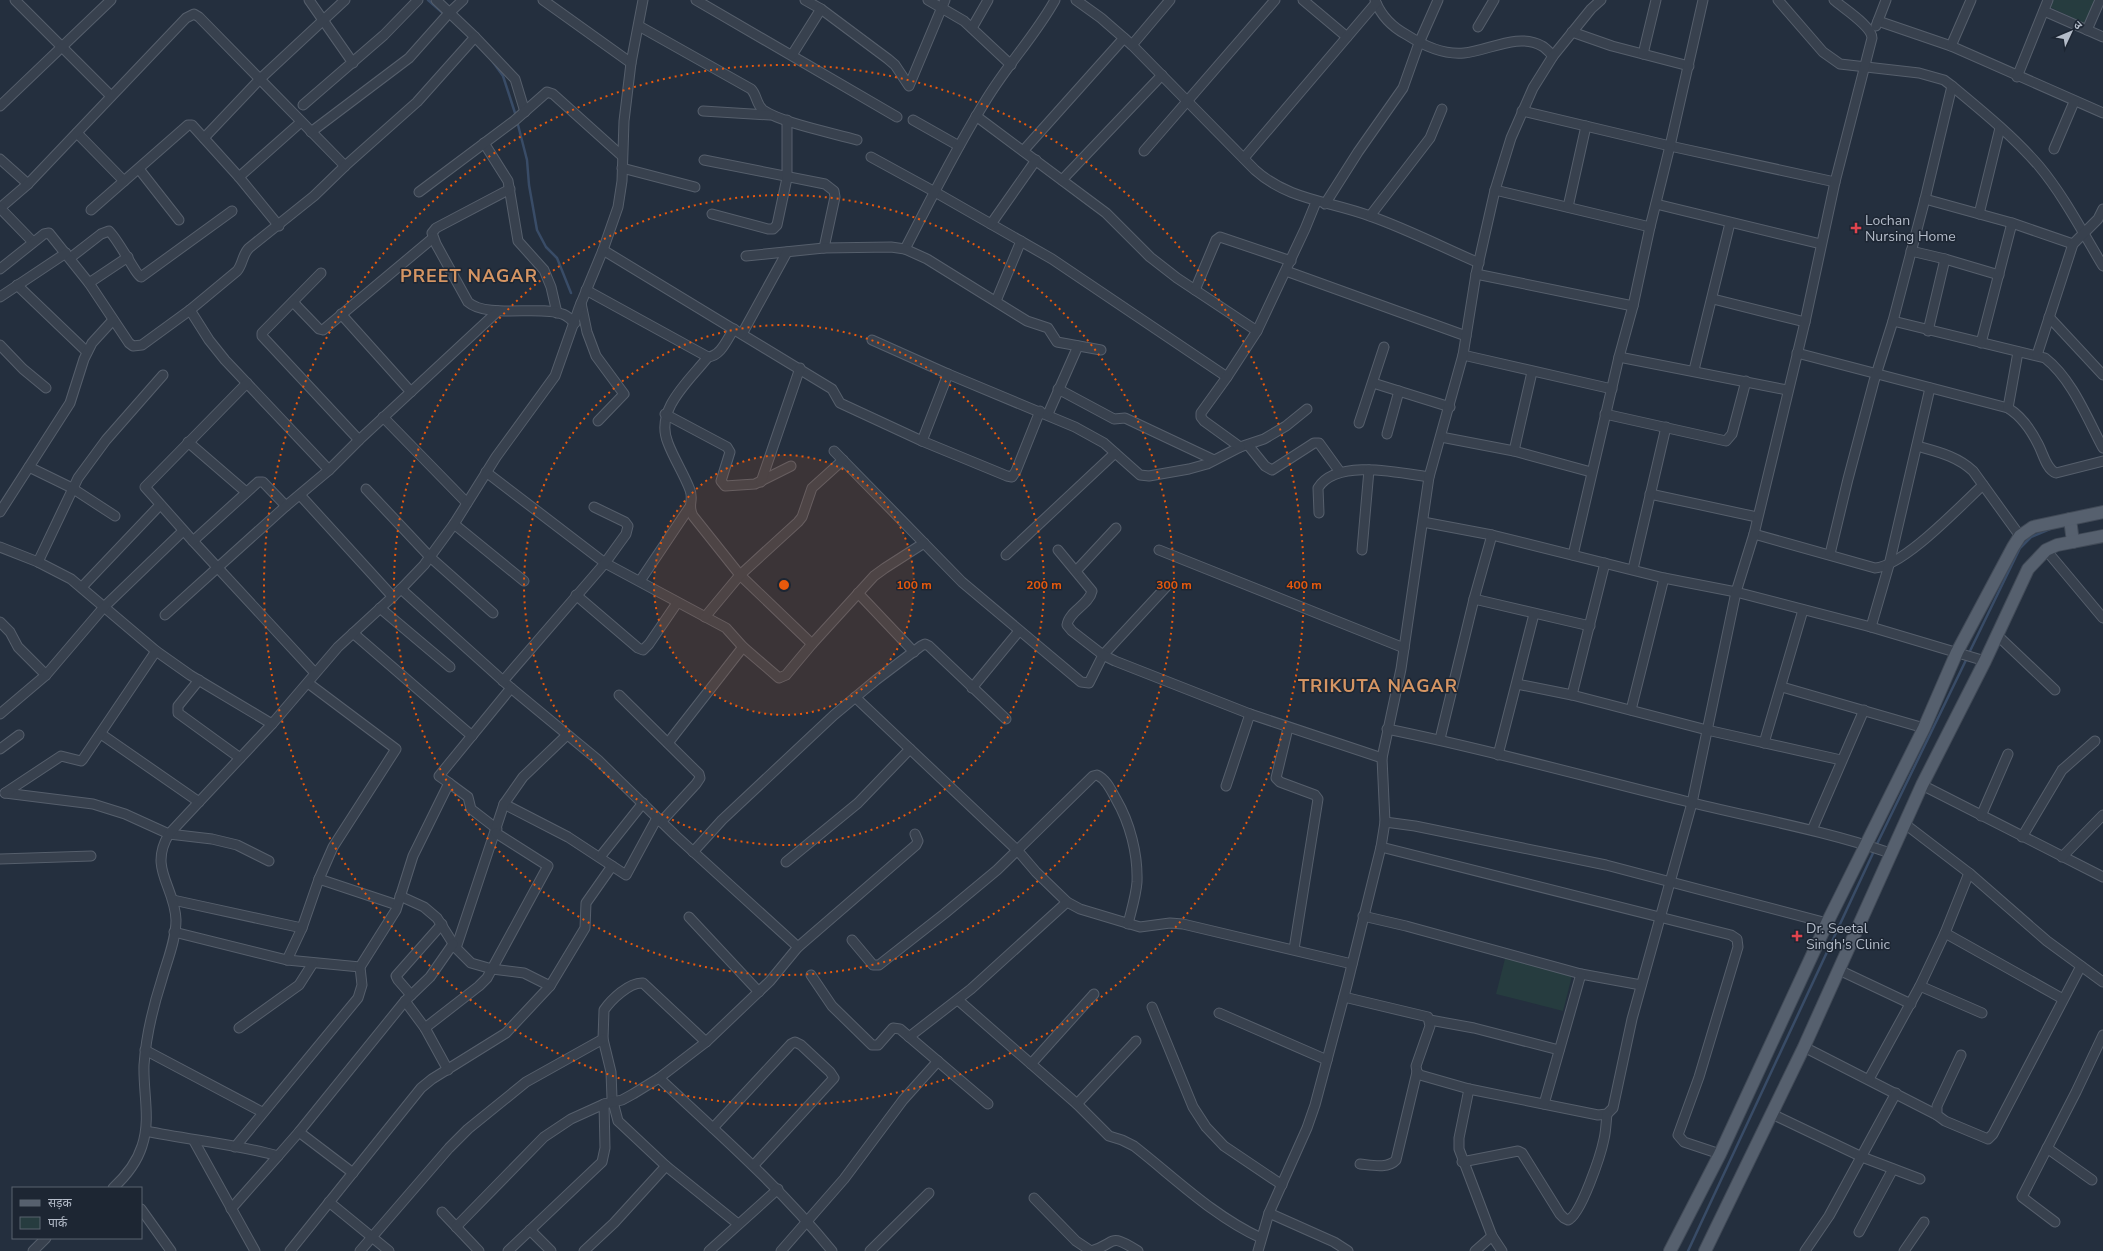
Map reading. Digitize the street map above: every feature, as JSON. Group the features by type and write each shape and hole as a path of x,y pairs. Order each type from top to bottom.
{"main road":[{"path":"1670,1251 1720,1154 1827,923 2020,536 2033,527 2070,521 2103,512"},
{"path":"2070,521 2072,539"},
{"path":"1705,1251 1804,1047 1839,970 1887,851 1905,824 1982,660 1997,635 2028,568 2046,550 2056,545 2072,539 2103,536"}],"street":[{"path":"0,106 111,0"},
{"path":"309,0 321,20 353,63"},
{"path":"204,138 260,79 344,0"},
{"path":"303,105 384,35 418,0"},
{"path":"436,0 515,79 523,113"},
{"path":"311,132 409,58 448,13 464,0"},
{"path":"543,0 631,63"},
{"path":"123,1184 142,1147 146,1131 145,1050 151,1018 176,922 173,900 160,862 164,842 168,834 272,724 315,673 353,633 401,590 430,557 454,524 486,472 549,386 560,365 586,290 603,250 618,207 631,63 643,0"},
{"path":"696,0 897,117"},
{"path":"805,0 821,9 888,59 909,86 943,3"},
{"path":"928,0 943,3 1011,65"},
{"path":"972,28 988,0"},
{"path":"904,249 958,146 992,89 1037,30 1055,0"},
{"path":"1076,0 1101,18 1132,45 1255,170 1273,185 1321,203 1370,216 1479,263"},
{"path":"1132,45 1170,0"},
{"path":"1144,151 1275,0"},
{"path":"1303,0 1347,37"},
{"path":"1340,472 1320,443 1314,444 1272,470 1265,466 1244,446 1201,417 1200,412 1227,378 1257,331 1321,203 1403,88 1419,43 1438,0"},
{"path":"1478,28 1494,0"},
{"path":"1258,1251 1269,1213 1302,1139 1315,1105 1344,997 1381,846 1385,822 1382,758 1404,648 1429,477 1450,407 1463,355 1476,274 1495,190 1511,138 1533,88 1553,56 1601,0"},
{"path":"1643,54 1656,0"},
{"path":"1573,555 1591,472 1633,306 1703,0"},
{"path":"1778,0 1832,60 1840,64 1919,73 1944,80 1952,86 2000,128 2039,167 2085,232 2103,266"},
{"path":"1834,0 1871,35"},
{"path":"1462,1162 1518,1151 1522,1152 1560,1214 1568,1220 1577,1212 1593,1173 1604,1140 1607,1114 1610,1112 1614,1104 1632,1019 1662,917 1692,803 1736,592 1754,534 1787,390 1805,322 1835,182 1865,68 1871,35 1886,0"},
{"path":"1951,46 1971,0"},
{"path":"2017,76 2048,0"},
{"path":"2087,30 2100,0"},
{"path":"1244,158 1347,37 1375,1 1385,19 1419,43 1442,51 1464,53 1522,42 1542,46 1553,56"},
{"path":"20,2 111,96"},
{"path":"792,56 821,9"},
{"path":"2044,10 2103,36"},
{"path":"33,242 0,208 28,184 186,18 194,14 199,17 345,166"},
{"path":"1878,21 1951,46 2074,102 2103,113"},
{"path":"639,26 751,89 760,107 775,115 787,120 857,140"},
{"path":"1572,32 1643,54 1689,66"},
{"path":"0,269 33,242 48,233 68,255 89,283 129,343 137,347 190,310 236,271 242,264 243,256 249,248 279,226 314,196 345,166 417,102 474,37"},
{"path":"1023,151 1124,38"},
{"path":"1062,180 1162,75"},
{"path":"1830,554 1848,479 1877,372 1893,322 1925,199 1952,86"},
{"path":"419,192 514,121 544,94 550,92 622,156"},
{"path":"2054,149 2074,102"},
{"path":"1370,216 1430,138 1442,109"},
{"path":"703,111 775,115"},
{"path":"1522,111 1670,146 1835,182"},
{"path":"976,116 1106,214 1162,267 1257,331"},
{"path":"712,214 768,229 774,229 779,221 787,178 787,120"},
{"path":"913,120 958,146"},
{"path":"239,177 301,122"},
{"path":"91,210 188,125 192,126 204,138 239,177 279,226"},
{"path":"1568,207 1586,126"},
{"path":"1979,214 2000,128"},
{"path":"77,133 124,181"},
{"path":"484,143 504,173 510,189 518,241 544,270 551,287 557,313"},
{"path":"871,157 1052,259 1227,378"},
{"path":"0,159 28,184"},
{"path":"704,160 787,178 825,184 834,191 835,197 824,248"},
{"path":"991,224 1036,160"},
{"path":"622,168 695,187"},
{"path":"139,169 179,220"},
{"path":"510,189 436,228 432,233 433,238 468,302 478,308 498,311 557,313 567,316 578,313"},
{"path":"1495,190 1650,227"},
{"path":"1925,199 2012,223 2073,244"},
{"path":"1656,204 1821,244"},
{"path":"0,297 17,285 105,232 112,234 128,257 137,274 141,277 232,212"},
{"path":"2037,355 2073,244 2101,215"},
{"path":"1694,370 1713,299 1730,223"},
{"path":"1981,343 2012,223"},
{"path":"1196,290 1216,240 1220,237 1291,261"},
{"path":"293,302 319,329 323,330 433,238"},
{"path":"996,301 1021,241"},
{"path":"746,256 824,248 891,246 904,249 922,256 1027,321 1048,328 1057,342 1101,350"},
{"path":"603,250 800,368 832,389 840,402 922,441 1012,477 1044,413 1058,389 1078,346"},
{"path":"1911,251 1945,259 1999,275"},
{"path":"586,290 708,357 714,356 738,331 787,252"},
{"path":"89,283 128,257"},
{"path":"1928,331 1945,259"},
{"path":"1286,272 1466,336"},
{"path":"321,273 262,334 263,339 359,440"},
{"path":"1476,274 1633,306"},
{"path":"17,285 87,352"},
{"path":"1713,299 1805,322"},
{"path":"190,310 216,350 329,470"},
{"path":"165,615 286,506 329,470 383,417 412,392 498,311"},
{"path":"578,313 596,356 624,394 598,421"},
{"path":"341,314 412,392"},
{"path":"2050,317 2103,375"},
{"path":"0,512 70,403 87,352 98,335 113,320"},
{"path":"1893,322 2045,358 2058,370 2070,387 2103,448"},
{"path":"872,340 948,374 1044,413 1089,434 1115,453 1140,475 1149,476 1193,468 1214,460 1275,433 1307,409"},
{"path":"0,345 23,369 46,388"},
{"path":"1359,423 1384,347"},
{"path":"2008,408 2018,352"},
{"path":"1797,353 1877,372 1930,388 2008,408 2017,414 2026,426 2053,472 2061,473 2103,461"},
{"path":"1463,355 1532,372 1612,389"},
{"path":"708,357 683,388 666,414 663,425 664,433 690,491 689,508 693,516 740,575 812,644"},
{"path":"1619,357 1694,370 1787,390"},
{"path":"760,482 800,368"},
{"path":"1514,451 1532,372"},
{"path":"922,441 948,374"},
{"path":"38,562 72,488 106,440 163,375"},
{"path":"1605,414 1728,440 1732,434 1746,381"},
{"path":"247,383 188,442 146,487 183,531 315,673"},
{"path":"1372,383 1450,407"},
{"path":"1871,627 1889,565 1918,446 1930,388"},
{"path":"1058,389 1114,419 1125,418 1214,460"},
{"path":"1386,434 1399,391"},
{"path":"666,414 728,447 730,452 721,481 725,486 750,485 760,482 791,466"},
{"path":"383,417 467,503"},
{"path":"1633,569 1666,427"},
{"path":"1441,437 1514,451 1591,472"},
{"path":"188,442 246,492"},
{"path":"1918,446 1949,454 1973,471 2020,536"},
{"path":"834,451 962,582 1076,680 1084,684 1089,683 1094,677 1103,655 1166,587"},
{"path":"1006,555 1115,453"},
{"path":"705,617 740,575 798,522 802,517 812,488 843,460"},
{"path":"29,467 72,488 115,516"},
{"path":"1319,513 1318,488 1323,482 1340,472 1368,470 1429,477"},
{"path":"1362,550 1368,470"},
{"path":"486,472 605,563 726,628 743,647 775,675 783,678 858,593 885,568 924,543"},
{"path":"193,542 258,482 263,482 286,506"},
{"path":"1754,534 1830,554 1875,568 1889,565 1908,552 1983,485"},
{"path":"366,489 430,557 493,613"},
{"path":"1650,494 1757,517"},
{"path":"300,495 393,597"},
{"path":"82,587 160,505"},
{"path":"503,681 605,563 626,534 628,526 594,507"},
{"path":"640,581 689,508"},
{"path":"1423,522 1492,535 1633,569 1664,578 1736,592 1871,627 1982,660"},
{"path":"454,524 524,581"},
{"path":"1076,571 1116,528"},
{"path":"0,714 46,675 104,607 183,531"},
{"path":"1440,740 1474,599 1492,535"},
{"path":"0,547 55,570 82,587 156,651 198,680 272,724"},
{"path":"1058,550 1090,587 1091,594 1067,622 1067,624 1072,631 1103,655 1250,714 1288,728 1382,758"},
{"path":"1159,550 1404,648"},
{"path":"2046,550 2103,618"},
{"path":"1572,695 1605,563"},
{"path":"1631,710 1664,578"},
{"path":"401,590 510,688 598,760 693,852 798,947"},
{"path":"858,593 914,652"},
{"path":"576,595 643,650 677,603"},
{"path":"1474,599 1590,626"},
{"path":"380,608 450,668"},
{"path":"1764,743 1782,687 1803,610"},
{"path":"1498,755 1534,614"},
{"path":"0,622 10,632 18,647 46,675"},
{"path":"972,688 1019,631"},
{"path":"353,633 472,736"},
{"path":"1997,635 2056,690"},
{"path":"693,852 722,820 855,697 925,644 929,646 1006,719"},
{"path":"668,743 743,647"},
{"path":"2,794 61,756 81,761 101,734 156,651"},
{"path":"198,680 178,706 178,713 240,758"},
{"path":"287,960 302,928 319,879 333,846 396,749 308,683"},
{"path":"1517,684 1572,695 1707,730 1841,760"},
{"path":"1782,687 1924,728"},
{"path":"425,1028 479,986 492,968 548,866 496,831 471,809 468,797 439,776 510,688"},
{"path":"504,804 568,837 626,875 659,820 696,784 700,778 696,769 619,695"},
{"path":"855,697 1018,851 1036,872 1067,902 1080,909 1140,927 1170,923 1183,924 1294,949 1352,964"},
{"path":"1812,830 1841,760 1864,710"},
{"path":"1226,786 1250,714"},
{"path":"1288,728 1276,778 1280,782 1314,795 1318,803 1309,845 1294,949"},
{"path":"1388,729 1440,740 1692,803 1812,830 1887,851"},
{"path":"101,734 199,802"},
{"path":"0,749 19,735"},
{"path":"231,1209 299,1132 408,998 430,977 455,946 496,831 504,804 523,778 568,735"},
{"path":"2022,837 2062,770 2095,741"},
{"path":"786,862 858,803 910,749"},
{"path":"1981,816 2008,754"},
{"path":"852,940 873,965 879,964 944,914 1018,851 1093,776 1101,777 1126,818 1134,853 1137,882 1128,924"},
{"path":"234,1147 358,998 362,985 360,967 392,917 413,856 449,783"},
{"path":"1922,786 2103,877"},
{"path":"2,794 93,804 125,814 168,834 226,842 237,845 269,861"},
{"path":"600,857 643,804"},
{"path":"2062,857 2103,815"},
{"path":"1385,822 1415,826 1598,863 1827,923"},
{"path":"1905,824 1969,873 2027,924 2103,982"},
{"path":"456,1227 544,1138 571,1119 609,1103 622,1100 659,1078 706,1042 759,992 798,947 916,845 918,841 915,834"},
{"path":"1381,846 1731,935 1738,942 1738,948 1699,1077 1678,1129 1679,1138 1684,1142 1720,1154"},
{"path":"0,859 91,856"},
{"path":"290,1251 421,1088 506,1033 550,986 585,928 586,903 612,866"},
{"path":"1869,1079 1920,986 1969,873"},
{"path":"319,879 424,907 437,918 455,946 471,963 524,973 550,986"},
{"path":"173,900 302,928"},
{"path":"909,1037 958,1000 1067,902"},
{"path":"1363,916 1406,926 1581,974 1642,985"},
{"path":"689,917 759,992"},
{"path":"442,924 396,976 448,1070"},
{"path":"174,932 287,960 360,967"},
{"path":"1944,933 2063,999"},
{"path":"239,1028 299,985 313,963"},
{"path":"1804,1047 1896,1093 1937,1115 1945,1121 1983,1138 1990,1137 2081,966"},
{"path":"1839,970 1911,1004"},
{"path":"1544,1104 1581,974"},
{"path":"811,975 832,1006 872,1045 878,1045 893,1028 900,1029 988,1104"},
{"path":"508,1251 602,1162 605,1148 611,1072 603,1039 604,1010 623,991 638,983 643,983 706,1042"},
{"path":"1920,986 1982,1013"},
{"path":"1031,1064 1094,994"},
{"path":"1344,997 1427,1016 1430,1020 1468,1026 1559,1050"},
{"path":"958,1000 1077,1104 1108,1136 1122,1140 1134,1146 1214,1211 1247,1232 1261,1238"},
{"path":"1152,1006 1193,1107 1206,1127 1224,1146 1282,1185"},
{"path":"1219,1013 1327,1060"},
{"path":"1360,1164 1390,1165 1396,1160 1417,1072 1416,1066 1430,1026 1430,1020"},
{"path":"2055,1222 2022,1197 2103,1036"},
{"path":"360,1251 449,1148 468,1129 526,1082 603,1039"},
{"path":"1077,1104 1136,1041"},
{"path":"713,1128 792,1044 795,1042 801,1045 830,1072 834,1078 754,1165"},
{"path":"145,1050 262,1112"},
{"path":"1937,1115 1937,1106 1961,1055"},
{"path":"781,1251 844,1179 903,1100 938,1061"},
{"path":"1417,1072 1425,1077 1470,1089 1598,1115 1607,1114"},
{"path":"659,1078 754,1165 778,1189 832,1251"},
{"path":"1470,1089 1459,1138 1459,1149 1462,1162 1492,1236 1502,1251"},
{"path":"1805,1251 1828,1216 1896,1093"},
{"path":"609,1103 621,1127 666,1166 738,1224"},
{"path":"1772,1114 1862,1156 1920,1179"},
{"path":"146,1131 194,1141 256,1150 278,1156"},
{"path":"299,1132 353,1173"},
{"path":"194,1141 255,1251"},
{"path":"2047,1148 2092,1180"},
{"path":"584,1251 614,1223 666,1166"},
{"path":"1859,1232 1893,1169"},
{"path":"710,1251 778,1189"},
{"path":"870,1251 929,1193"},
{"path":"1034,1198 1076,1241 1091,1251 1114,1239 1119,1240 1138,1251"},
{"path":"329,1202 389,1251"},
{"path":"142,1210 170,1251"},
{"path":"442,1212 479,1251"},
{"path":"1269,1213 1334,1242 1348,1251"},
{"path":"1904,1251 1924,1222"},
{"path":"530,1230 551,1251"},
{"path":"1475,1251 1492,1236"},
{"path":"33,1251 45,1239"}],"green space":[{"path":"2052,0 2095,0 2085,24 2050,7"},
{"path":"1506,955 1573,972 1563,1011 1496,994"}],"waterway":[{"path":"428,0 445,15"},
{"path":"493,62 503,76 516,116"},
{"path":"517,121 527,160 529,185 537,230 546,247 557,258 571,293"},
{"path":"1969,653 2020,548 2031,537 2050,529"},
{"path":"1876,846 1967,658"},
{"path":"1688,1251 1874,851"}],"place":[{"name":"Lochan Nursing Home","path":"1856,228"},
{"name":"Dr. Seetal Singh's Clinic","path":"1797,936"}],"district":[{"name":"PREET NAGAR","path":"469,276"},
{"name":"TRIKUTA NAGAR","path":"1378,686"}]}
